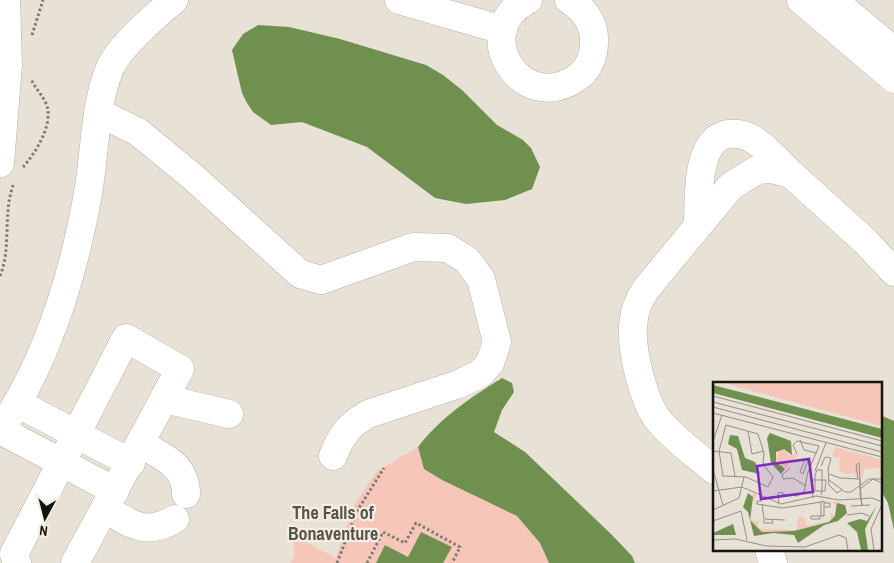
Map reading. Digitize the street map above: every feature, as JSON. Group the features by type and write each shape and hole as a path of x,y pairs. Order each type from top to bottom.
{"street":[{"path":"0,163 8,64 6,0"},
{"path":"174,0 147,22 110,66 103,89 87,199 68,286 44,350 17,403 0,430 62,463 110,500 131,524 148,529 163,526 175,519"},
{"path":"399,0 503,30"},
{"path":"528,0 509,15 503,30 502,46 506,61 515,74 528,83 542,88 570,83 582,74 590,63 594,49 594,35 590,20 577,2"},
{"path":"801,0 832,5 894,51"},
{"path":"832,5 894,79"},
{"path":"100,113 138,132 193,177 300,274 321,280 413,246 448,248 467,260 481,280 497,342 490,363 480,374 459,384 368,414 346,429 333,456"},
{"path":"698,226 703,164 707,151 716,138 734,134 754,139 859,236 894,272"},
{"path":"713,469 659,421 647,398 633,338 633,324 640,298 731,186 757,170 772,169 791,174"},
{"path":"18,563 14,554 126,338 180,369 110,500 82,560"},
{"path":"164,399 229,414"},
{"path":"17,403 76,434 136,454 174,462 182,473 186,494"},
{"path":"768,550 773,563"}],"path":[{"path":"337,563 357,511 384,468"},
{"path":"367,563 383,532 405,543 416,523 460,547 452,563"}],"shaded area":[{"path":"258,25 289,27 340,39 426,65 443,75 462,90 497,125 523,140 531,148 540,167 532,189 505,200 466,204 435,198 367,147 302,122 271,125 253,112 247,103 242,93 232,50 243,34"},
{"path":"502,378 512,383 514,392 502,410 494,432 525,452 611,534 632,556 635,563 549,563 540,543 517,516 442,480 424,469 418,447 427,436 446,417"},
{"path":"882,416 894,421 894,530 888,503 882,492"},
{"path":"418,447 424,469 442,480 517,516 540,543 549,563 290,563 295,556 292,535 336,558 354,505 377,471"},
{"path":"421,532 452,547 443,563 376,563 385,545 408,557"}],"district":[{"name":"The Falls of Bonaventure","path":"333,522"}]}
